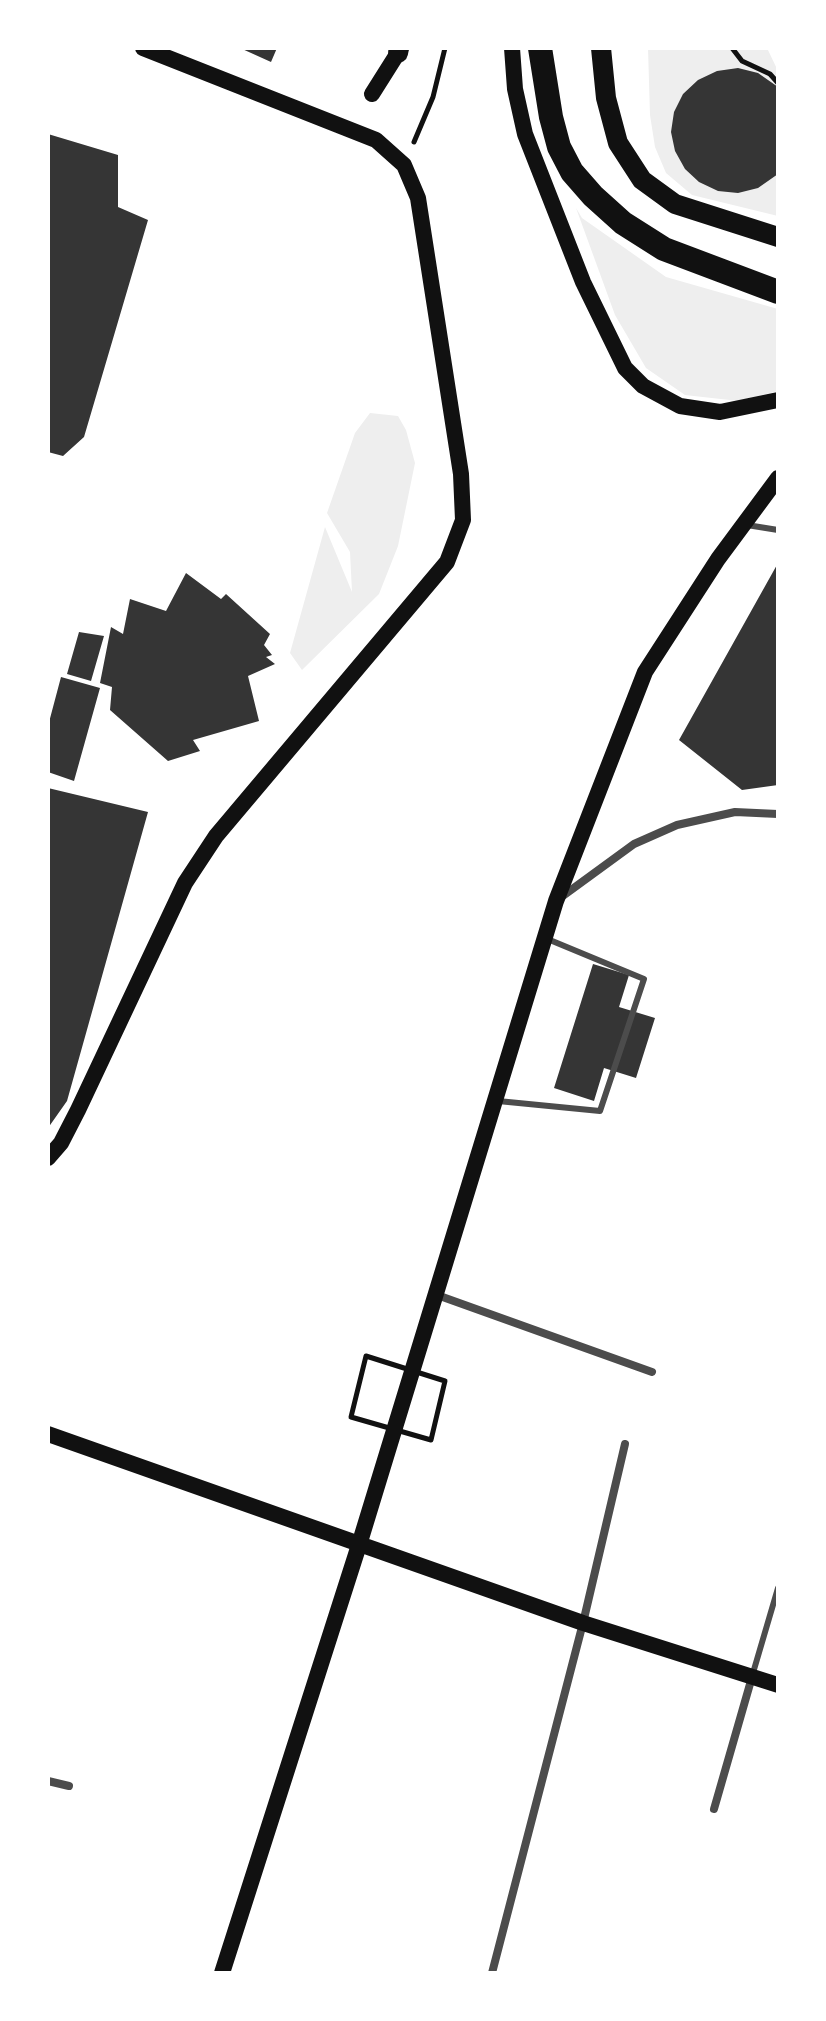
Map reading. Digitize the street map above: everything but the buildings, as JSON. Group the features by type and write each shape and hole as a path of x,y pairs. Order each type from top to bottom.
{"highway":[{"path":"540,48 559,147 572,172 593,196 623,223 664,249 778,292"}],"main road":[{"path":"48,1158 61,1143 78,1110 185,883 216,836 447,562 463,520 461,474 418,198 404,165 376,140 143,48"},
{"path":"512,48 515,89 525,134 583,282 625,368 643,386 680,406 720,412 778,400"},
{"path":"601,48 606,98 618,143 642,180 675,204 778,237"},
{"path":"372,94 399,50"},
{"path":"222,1973 437,1295 556,901 645,672 778,478"},
{"path":"48,1434 583,1623 778,1685"}],"street":[{"path":"556,901 634,844 677,825 735,812 778,814"},
{"path":"437,1295 652,1372"},
{"path":"492,1973 583,1623 625,1444"},
{"path":"714,1809 752,1677"},
{"path":"48,1781 69,1786"}],"lane":[{"path":"744,524 778,530"},
{"path":"495,1101 600,1111 644,979 543,937"},
{"path":"752,1677 778,1588"}],"path":[{"path":"404,165 433,97 445,48"},
{"path":"732,48 742,61 770,74 778,83"},
{"path":"351,1417 366,1356"},
{"path":"431,1440 445,1381"}],"shaded area":[{"path":"648,48 767,48 778,71 778,216 692,195 666,173 655,147 650,115"},
{"path":"576,208 582,218 666,277 778,309 778,391 739,401 685,395 646,368 615,315"},
{"path":"370,413 398,416 406,430 415,463 398,546 379,594 302,670 290,653 325,527 352,592 350,552 327,513 355,433"}]}
